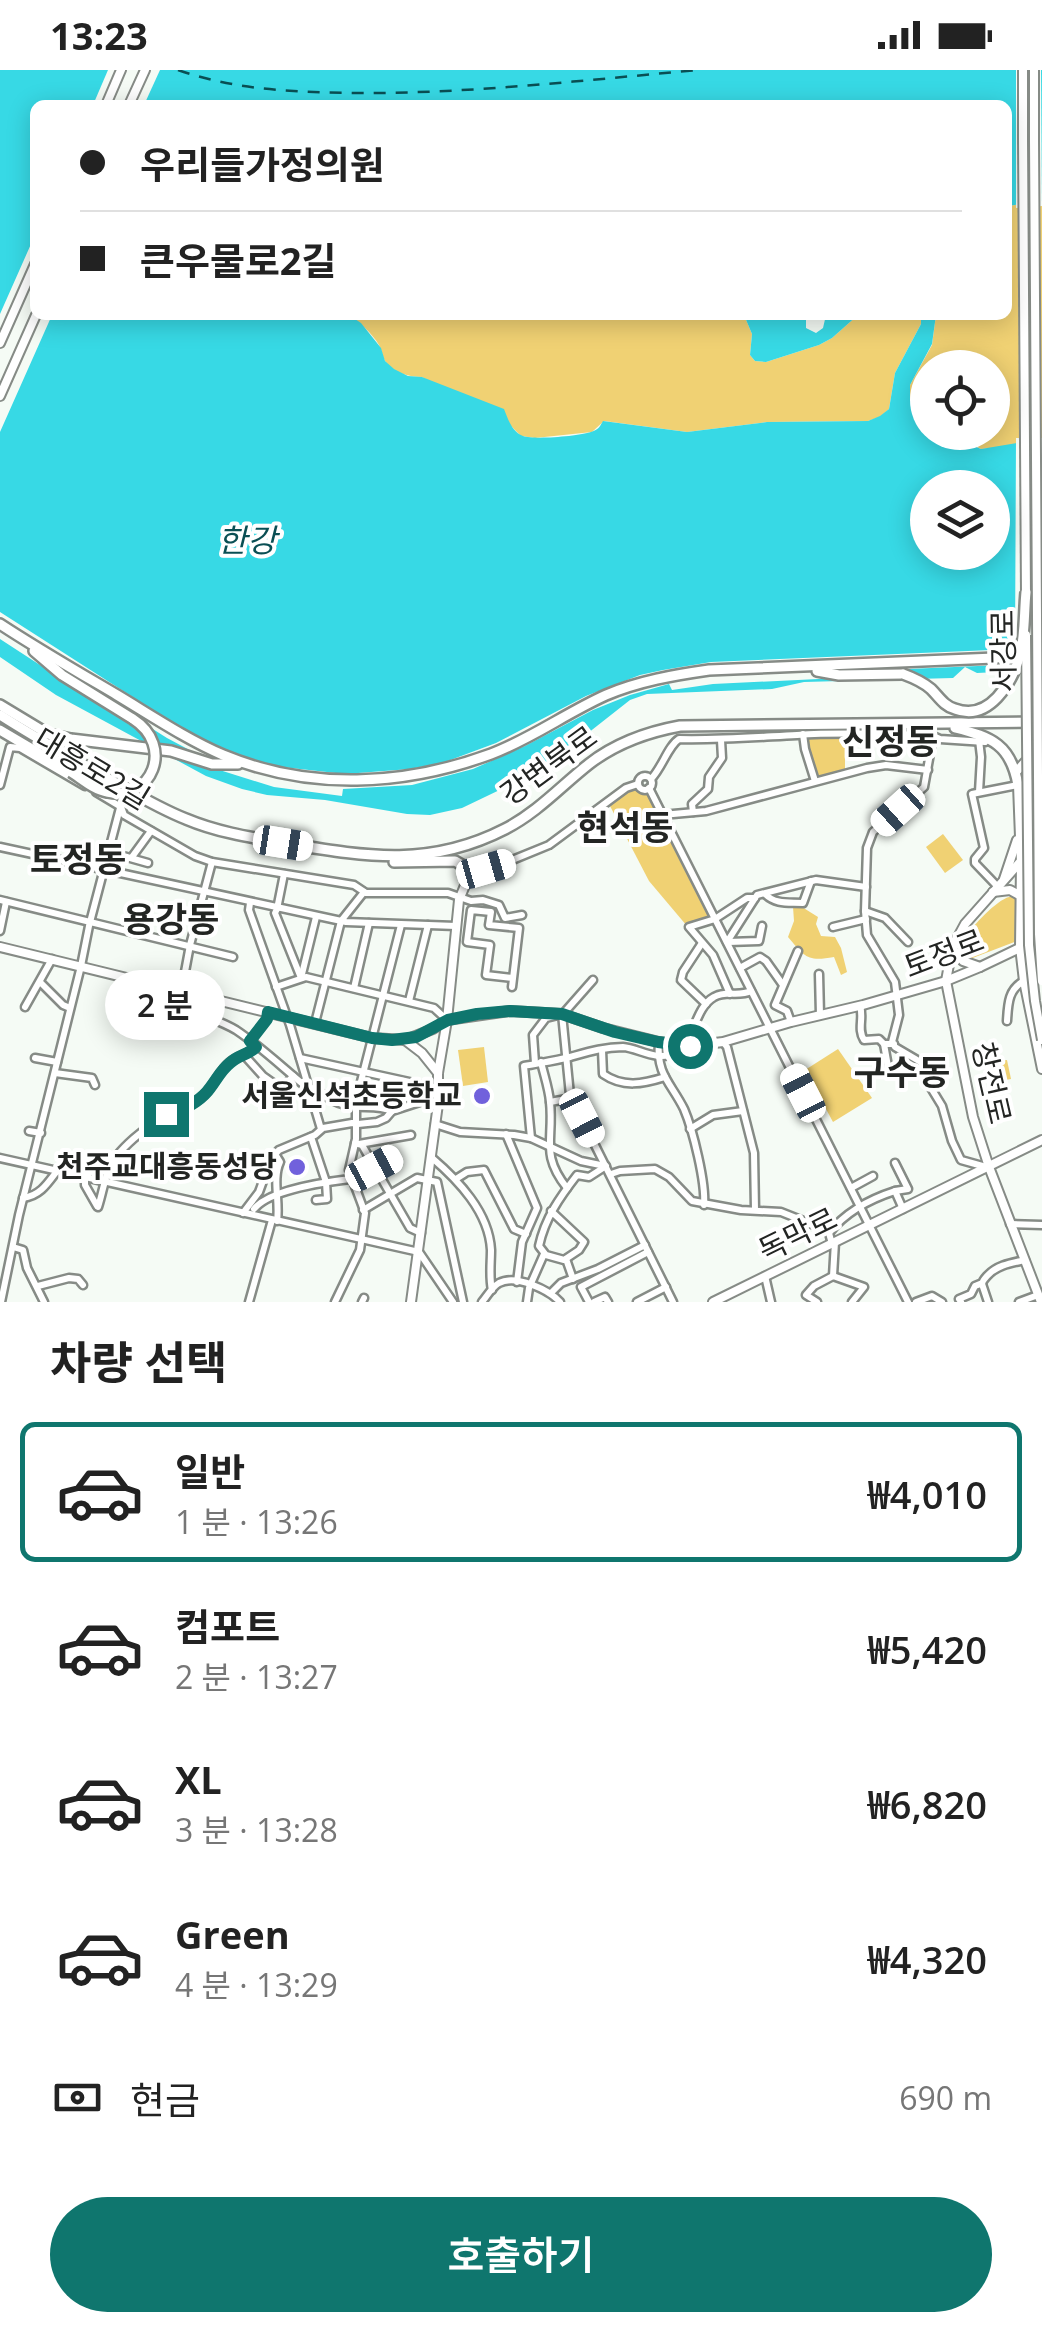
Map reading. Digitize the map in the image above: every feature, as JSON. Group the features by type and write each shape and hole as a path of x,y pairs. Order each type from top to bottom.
{"highway":[{"path":"1031,592 1042,623"},
{"path":"797,668 839,675 904,674 928,686 954,709 980,709 1002,693 1012,678 1031,592"},
{"name":"강변북로","path":"0,624 199,744 246,764 298,777 345,781 386,780 459,765 495,752 594,701 640,683 709,670 1042,656"},
{"path":"3,727 107,792 132,790 144,782 153,768 156,754 152,737 142,725 62,675 13,633"},
{"path":"0,705 38,729 61,736 171,751 212,764 246,764"},
{"name":"강변북로","path":"0,715 148,802 189,821 283,843 383,857 454,849 490,836 529,816 609,750 656,730 680,726 1039,722"},
{"path":"943,724 988,738 1005,750 1018,785"},
{"path":"3,727 22,730"},
{"path":"383,857 408,863 456,861 468,878"}],"main road":[{"path":"108,100 122,70"},
{"path":"131,100 145,70"},
{"name":"서강로","path":"1023,70 1042,982"},
{"name":"서강로","path":"1034,70 1029,944 1042,1040"},
{"path":"0,343 30,275"},
{"path":"0,396 34,320"},
{"path":"1016,772 1025,762 1042,766"},
{"path":"1018,785 1020,948 1042,1069"},
{"path":"998,887 1042,832"},
{"path":"998,887 1019,836"},
{"path":"411,1302 438,1073 448,1020 456,926 460,897 468,878"},
{"path":"998,887 1021,896"},
{"name":"창전로","path":"998,887 968,919 952,948 946,980 988,1167 1039,1299"},
{"name":"토정로","path":"0,947 372,1038 405,1040 448,1020 510,1011 563,1014 615,1032 684,1045 724,1042 896,996 980,967 1042,937"},
{"path":"952,948 963,960 980,967"},
{"path":"405,1040 438,1073"},
{"name":"독막로","path":"713,1302 1042,1140"}],"street":[{"path":"650,779 679,739 803,734 931,735 978,740 1010,759"},
{"path":"803,734 815,781"},
{"path":"894,1044 898,1015 895,982 867,935 867,848 873,832 924,788 934,737"},
{"path":"694,812 692,804 708,789 709,777 722,758 721,740"},
{"path":"978,740 979,792"},
{"name":"대흥로2길","path":"0,784 10,747 20,748 121,806 124,815 212,862 354,885 364,892 448,893 499,904 505,918 522,915"},
{"path":"662,815 761,798 886,765 928,770"},
{"path":"468,878 550,846 626,788 638,784 643,777 650,779"},
{"path":"649,788 650,779"},
{"path":"638,784 641,789 649,788"},
{"path":"998,887 975,863 984,848 972,794 1018,785"},
{"path":"649,788 908,1302"},
{"path":"0,1302 121,806"},
{"name":"대흥로2길","path":"132,857 151,830"},
{"path":"0,848 341,922 456,926"},
{"path":"109,852 148,863"},
{"path":"212,862 179,1004 240,1032 304,1086 339,1104 381,1106 392,1111"},
{"path":"284,874 275,913 301,978"},
{"path":"730,994 713,955 689,927 715,919 748,898 816,880 866,887"},
{"path":"765,893 781,902 803,903 811,882"},
{"path":"315,1023 341,922 364,892"},
{"path":"727,942 755,898"},
{"path":"0,931 3,901 233,956"},
{"path":"250,903 249,910 320,1129"},
{"path":"730,908 744,916"},
{"path":"512,987 519,928 489,925 491,912 471,910 467,942 490,945 486,975 513,978"},
{"path":"832,928 866,915 885,918 908,942"},
{"path":"301,978 316,917"},
{"path":"354,988 369,923"},
{"path":"334,1302 360,1250 364,1210 349,1170 357,1144 356,1106 400,924"},
{"path":"408,1002 428,925"},
{"path":"727,942 759,941 762,926"},
{"path":"702,943 681,980 706,1004"},
{"path":"791,1022 787,1011 775,1005 798,950"},
{"path":"740,968 760,958 783,985"},
{"path":"25,1007 52,960"},
{"path":"819,974 820,1015"},
{"path":"276,988 301,978 325,982 434,1008 448,1020"},
{"path":"568,1188 554,1170 549,1155 550,1102 532,1034 546,1018 563,1014 594,980"},
{"path":"1007,1021 1012,993 1024,981"},
{"path":"40,982 70,1008"},
{"path":"532,1138 524,1066 626,1046 658,1056 674,1054 684,1045 706,1004 716,996 741,996 751,991"},
{"path":"860,1006 860,1034 864,1040 879,1039 884,1044 889,1072"},
{"path":"245,1056 268,1012"},
{"path":"563,1014 572,1098 673,1302"},
{"path":"615,1032 626,1046"},
{"path":"658,1042 665,1077 690,1129 706,1192 704,1205"},
{"path":"724,1042 754,1153 755,1210"},
{"path":"884,1044 894,1044 924,1064 961,1160 988,1167"},
{"path":"602,1050 604,1074 613,1080 623,1084 665,1077"},
{"path":"84,1177 98,1208 109,1166 125,1148 152,1122 197,1101 238,1056 245,1056 280,1088 293,1076"},
{"path":"35,1058 57,1062"},
{"path":"300,1058 438,1089"},
{"path":"55,1073 92,1078 95,1085"},
{"path":"243,1213 259,1192 278,1150 311,1137 320,1129 378,1122 392,1111 426,1100 438,1089"},
{"path":"550,1102 572,1098"},
{"path":"690,1129 714,1116 743,1111"},
{"path":"435,1124 460,1132 532,1138 581,1161 606,1166"},
{"path":"29,1131 40,1133"},
{"path":"506,1134 537,1208 522,1242 517,1282"},
{"path":"357,1144 411,1135"},
{"path":"311,1137 326,1184 327,1199 316,1200"},
{"path":"117,1142 125,1148"},
{"path":"357,1144 410,1228 421,1233"},
{"path":"249,1302 275,1221 275,1172 280,1162 275,1154"},
{"path":"374,1168 396,1157"},
{"path":"430,1157 456,1179 470,1198 489,1238 492,1290"},
{"path":"0,1158 419,1252 453,1302"},
{"path":"829,1233 860,1206 908,1189 895,1163"},
{"path":"84,1177 99,1164 109,1166"},
{"path":"551,1210 584,1242 566,1259 544,1254 539,1246 551,1210 576,1174 589,1177 606,1166"},
{"path":"610,1174 655,1169 670,1177 692,1201 780,1212 824,1228 833,1243 833,1276"},
{"path":"456,1179 467,1172 484,1170 514,1230 526,1234"},
{"path":"23,1198 42,1190 58,1171"},
{"path":"850,1188 874,1176"},
{"path":"254,1208 278,1193 350,1178"},
{"path":"364,1210 418,1178 438,1184 463,1302"},
{"path":"891,1192 903,1209"},
{"path":"1010,1224 1042,1225"},
{"path":"13,1247 23,1250 27,1268 44,1302"},
{"path":"551,1292 561,1283 647,1249"},
{"path":"608,1302 605,1297 591,1302 581,1287 647,1249"},
{"path":"526,1302 544,1254"},
{"path":"566,1259 573,1279"},
{"path":"958,1301 1002,1265 1024,1260"},
{"path":"38,1286 69,1278 79,1282 83,1269"},
{"path":"765,1276 772,1302"},
{"path":"817,1302 806,1295 833,1276 864,1287 852,1302"},
{"path":"482,1302 499,1283 517,1282 551,1292 560,1302"},
{"path":"982,1284 988,1302"},
{"path":"638,1302 666,1287"},
{"path":"916,1302 932,1296 942,1302"},
{"name":"창전로","path":"1019,1302 1039,1299"}],"shaded area":[{"path":"1042,201 1042,443 1010,446 1010,350 929,350 935,320 1012,320 1012,205"},
{"path":"355,320 746,320 752,334 750,355 755,361 766,362 819,345 852,320 921,320 895,373 889,409 868,421 767,422 687,432 604,421 592,432 535,438 521,436 512,427 422,377 392,369 373,336"},
{"path":"806,736 845,736 845,770 817,777"},
{"path":"644,786 710,917 687,926 649,881 610,806 629,791"},
{"path":"943,834 963,860 945,873 926,847"},
{"path":"1015,897 1017,941 970,959 964,954 966,937 985,914"},
{"path":"793,907 802,907 818,917 816,924 821,936 835,937 847,972 841,975 834,957 807,956 788,937 794,921"},
{"path":"484,1047 488,1082 463,1086 458,1050"},
{"path":"838,1049 872,1098 833,1122 805,1070"},
{"path":"1007,1060 1011,1079 990,1083 986,1063"}],"water":[{"name":"한강","path":"0,70 1042,70 1042,201 1012,205 1012,100 30,100 30,320 356,320 394,369 504,409 516,432 537,438 585,433 597,429 603,421 687,432 767,422 868,421 889,409 895,373 921,320 935,320 929,350 910,350 910,450 1010,450 1010,444 1017,443 1042,670 977,673 965,667 953,678 804,682 772,689 647,694 630,700 541,770 462,808 430,815 267,795 206,776 56,695 0,657"},
{"path":"746,320 806,320 806,328 816,333 825,320 852,320 819,345 766,362 755,361 750,355 752,334"}],"pier":[{"path":"108,70 160,70 146,100 95,100"},
{"path":"1016,70 1041,70 1042,206 1016,208"},
{"path":"30,246 30,320 50,320 0,432 0,314"},
{"path":"1016,438 1042,438 1042,675 1021,676 1021,664 839,672 839,678 713,684 672,690 669,684 593,710 473,769 412,785 343,789 342,796 274,787 210,767 212,762 64,673 60,678 0,639 0,612 181,728 250,759 345,774 410,769 445,762 496,743 586,696 663,670 711,662 1015,649"}],"ferry route":[{"path":"178,70 243,86 353,93 483,89 699,70"}],"place":[{"name":"서울신석초등학교","path":"482,1096"},
{"name":"천주교대흥동성당","path":"297,1167"}],"district":[{"name":"신정동","path":"890,742"},
{"name":"현석동","path":"625,828"},
{"name":"토정동","path":"78,860"},
{"name":"용강동","path":"171,920"},
{"name":"구수동","path":"902,1073"}],"route":[{"path":"166,1114 171,1116 197,1101 226,1065 256,1047 250,1041 268,1012 392,1040 416,1037 448,1020 477,1014 562,1014 615,1032 690,1046"}]}
